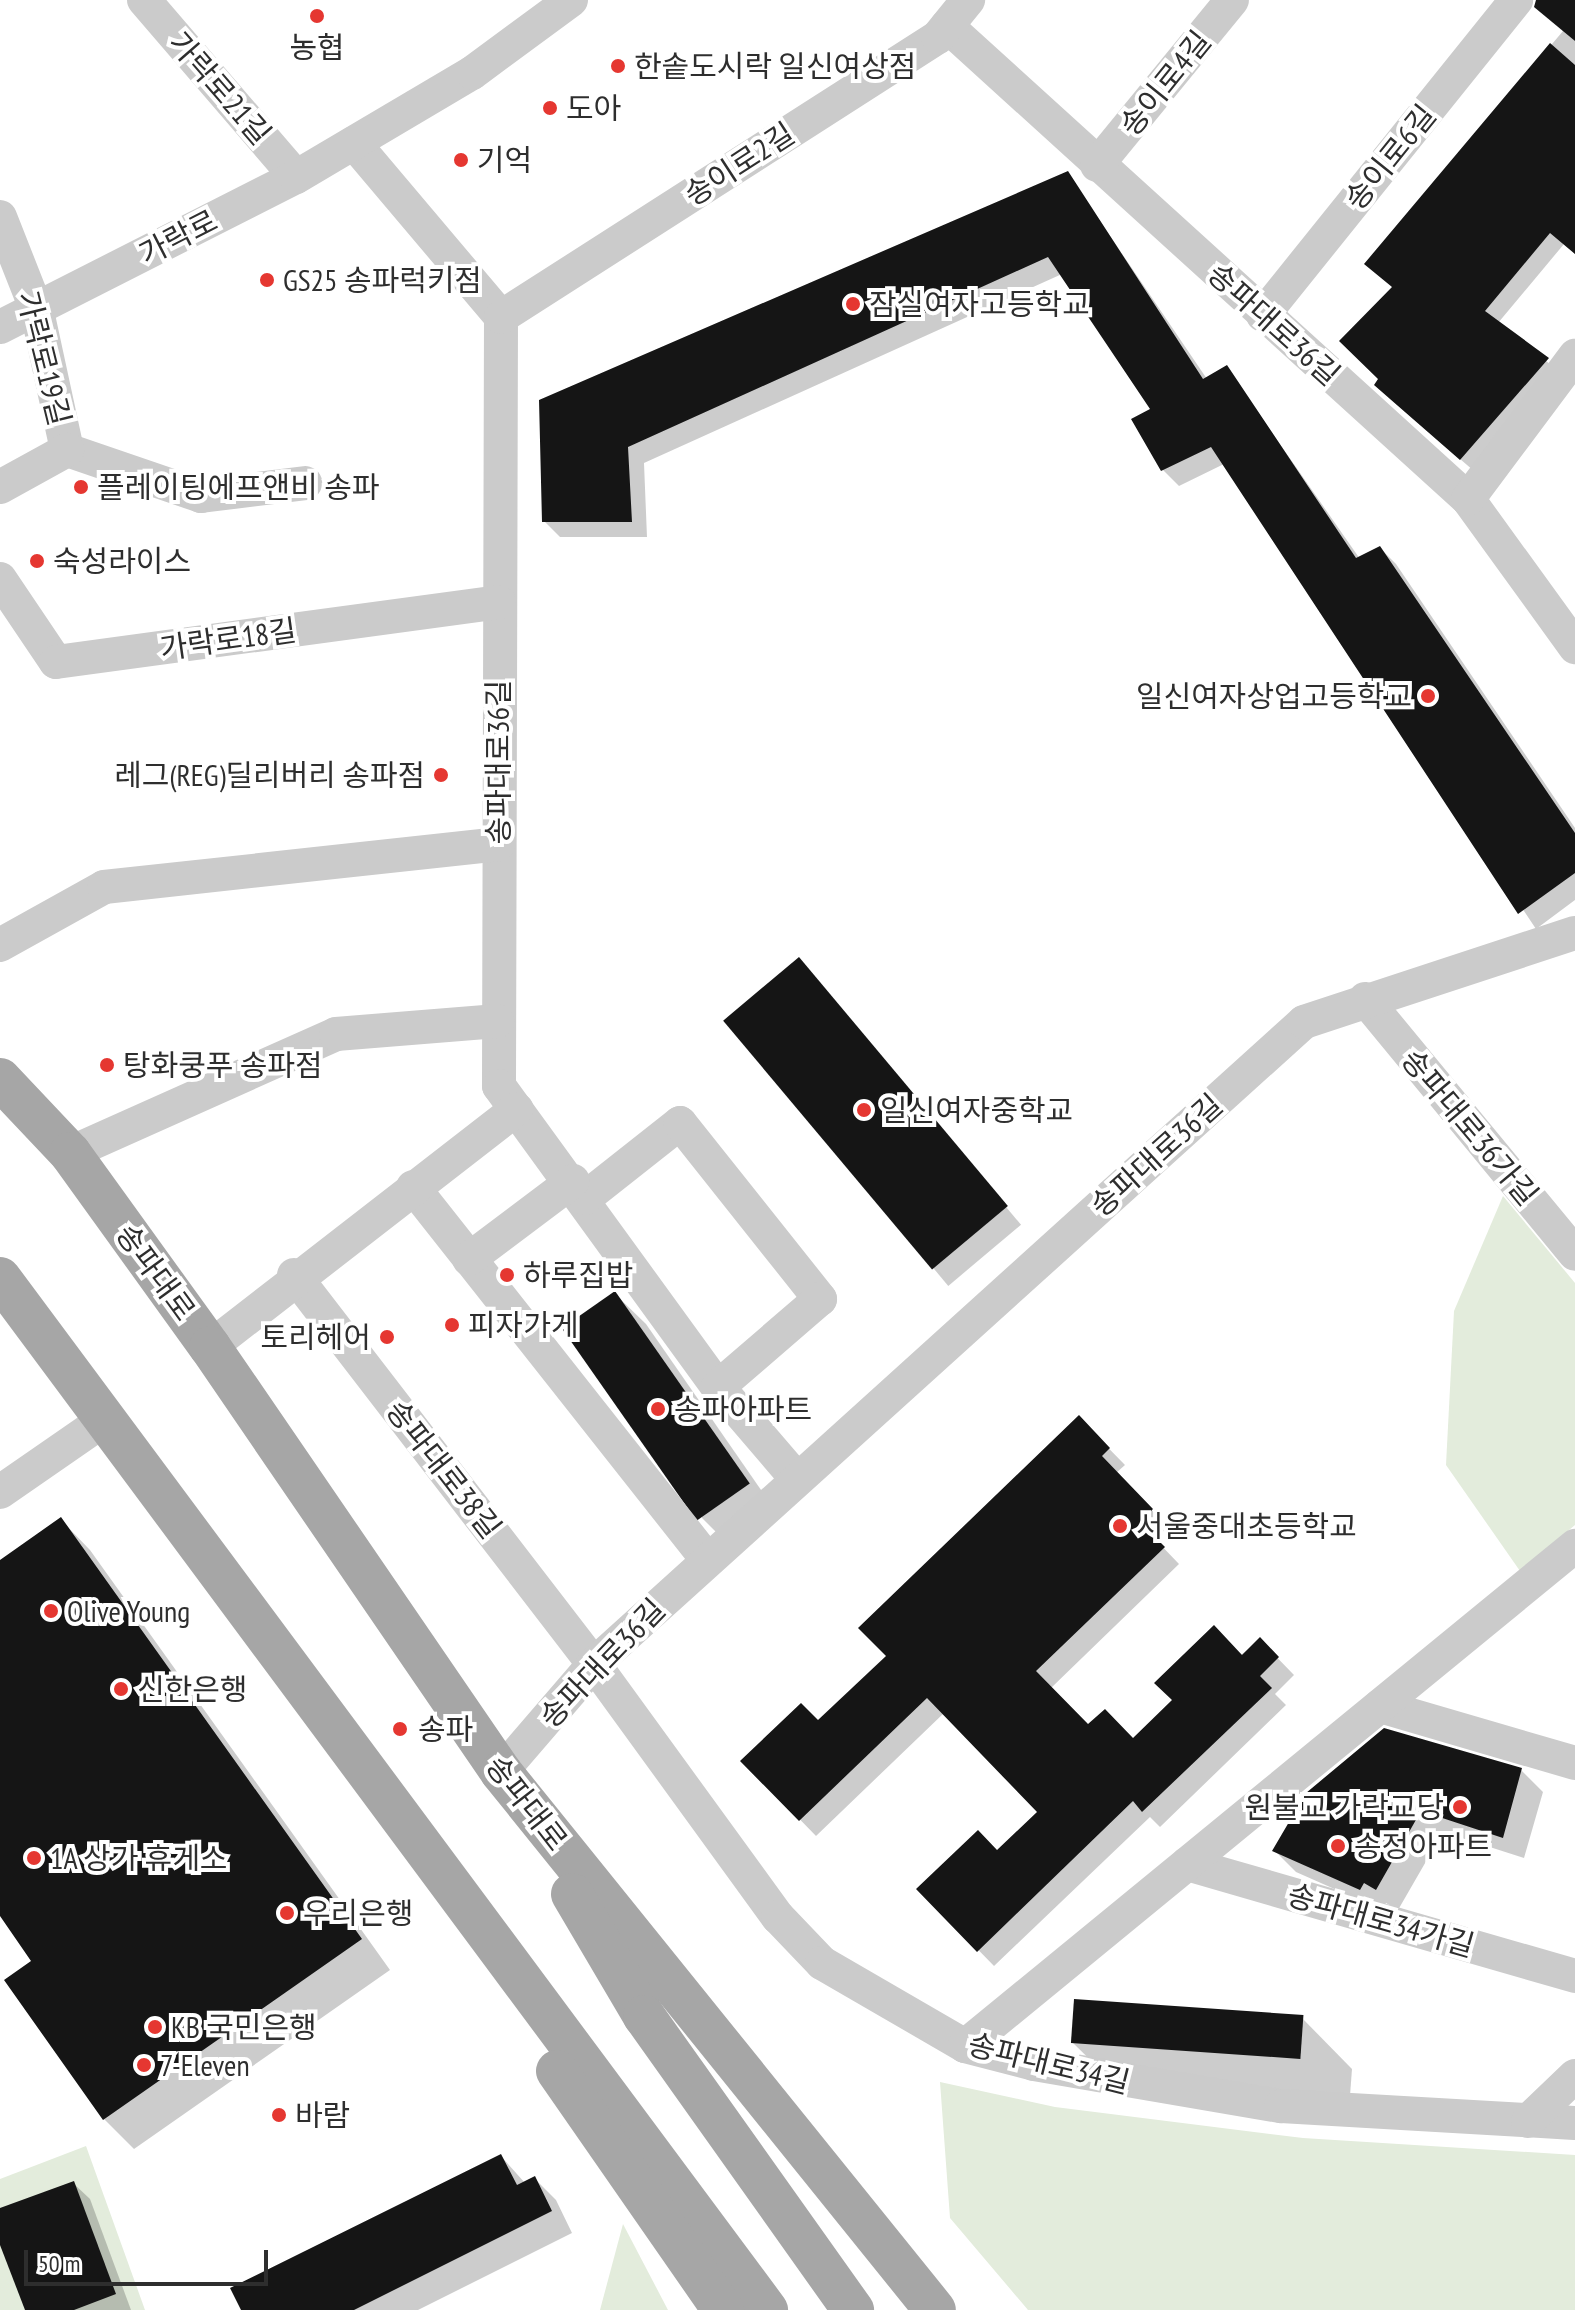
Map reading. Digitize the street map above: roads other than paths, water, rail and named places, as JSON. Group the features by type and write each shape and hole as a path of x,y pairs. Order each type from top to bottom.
{"main road":[{"name":"송파대로","path":"0,1079 70,1153 210,1347 501,1772 935,2310"},
{"path":"0,1278 492,1934 767,2310"},
{"path":"501,1772 644,2016 853,2310"},
{"path":"492,1934 522,2021 723,2310"}],"street":[{"name":"가락로21길","path":"144,0 296,177"},
{"name":"가락로","path":"0,327 37,311 296,177 472,73 571,0"},
{"name":"송이로4길","path":"1097,165 1232,0"},
{"name":"송이로6길","path":"1263,315 1516,0"},
{"name":"송파대로36길","path":"957,13 1097,165 1468,499 1575,647"},
{"name":"송이로2길","path":"501,317 957,13"},
{"path":"354,143 501,317"},
{"name":"가락로19길","path":"0,217 37,311 67,450 201,496 305,483"},
{"name":"송파대로36길","path":"501,317 499,1086 579,1189 718,1387 796,1478"},
{"path":"1468,499 1575,356"},
{"path":"0,487 67,450"},
{"name":"가락로18길","path":"0,579 56,662 499,602"},
{"path":"0,945 104,887 498,844"},
{"name":"송파대로36길","path":"501,1772 594,1664 796,1478 1304,1022 1365,999 1575,933"},
{"name":"송파대로36가길","path":"1365,999 1575,1254"},
{"path":"70,1153 336,1034 497,1021"},
{"path":"210,1347 294,1275 517,1109"},
{"path":"469,1259 680,1123 820,1299 718,1387"},
{"path":"413,1187 707,1559"},
{"name":"송파대로38길","path":"294,1275 594,1664"},
{"path":"0,1492 107,1418"},
{"path":"965,2046 1575,1546"},
{"name":"송파대로34길","path":"594,1664 778,1917 822,1963 965,2046 1147,2087 1281,2106 1575,2123"},
{"path":"1380,1706 1575,1763"},
{"name":"송파대로34가길","path":"1187,1864 1575,1976"},
{"path":"1528,2121 1575,2076"}],"place":[{"name":"농협","path":"317,16"},
{"name":"한솥도시락 일신여상점","path":"618,66"},
{"name":"도아","path":"550,108"},
{"name":"기억","path":"461,160"},
{"name":"GS25 송파럭키점","path":"267,280"},
{"name":"잠실여자고등학교","path":"853,304"},
{"name":"플레이팅에프앤비 송파","path":"81,487"},
{"name":"숙성라이스","path":"37,561"},
{"name":"일신여자상업고등학교","path":"1428,696"},
{"name":"레그(REG)딜리버리 송파점","path":"441,775"},
{"name":"탕화쿵푸 송파점","path":"107,1065"},
{"name":"일신여자중학교","path":"864,1110"},
{"name":"하루집밥","path":"507,1275"},
{"name":"피자가게","path":"452,1325"},
{"name":"토리헤어","path":"387,1337"},
{"name":"송파아파트","path":"658,1409"},
{"name":"서울중대초등학교","path":"1120,1526"},
{"name":"Olive Young","path":"51,1611"},
{"name":"신한은행","path":"121,1689"},
{"name":"송파","path":"400,1729"},
{"name":"원불교 가락교당","path":"1460,1807"},
{"name":"송정아파트","path":"1338,1846"},
{"name":"1A 상가 휴게소","path":"34,1858"},
{"name":"우리은행","path":"287,1913"},
{"name":"KB 국민은행","path":"155,2027"},
{"name":"7-Eleven","path":"144,2065"},
{"name":"바람","path":"279,2115"}]}
